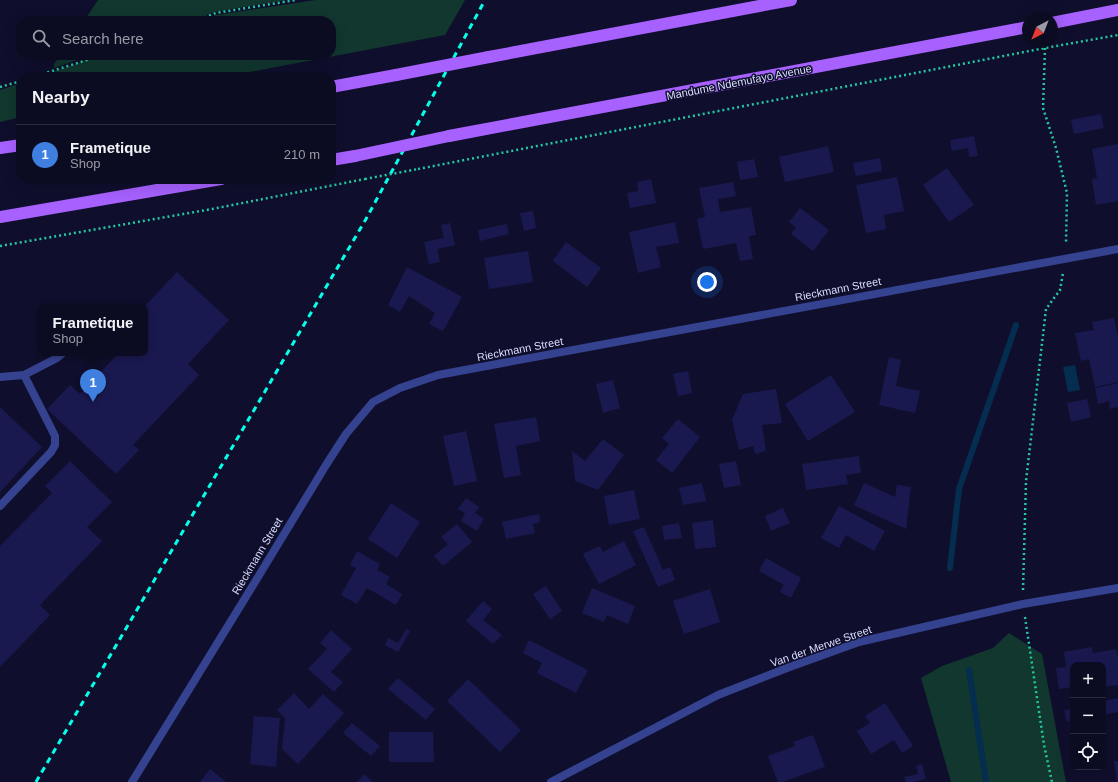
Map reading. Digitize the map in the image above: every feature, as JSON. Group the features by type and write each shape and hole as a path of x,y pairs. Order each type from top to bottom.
{"main road":[{"path":"336,86 791,0"},
{"path":"1058,22 1118,10"},
{"name":"Mandume Ndemufayo Avenue","path":"336,159 449,136 1022,28"},
{"path":"0,148 16,145"},
{"path":"0,217 192,184"}],"street":[{"name":"Rieckmann Street","path":"132,782 326,465 346,434 373,402 400,388 438,375 1118,249"},
{"path":"0,377 24,375 59,356"},
{"path":"0,506 51,452 55,445 55,436 24,375"},
{"name":"Van der Merwe Street","path":"551,782 718,695 859,642 1023,604 1118,588"}],"path":[{"path":"208,16 216,13 296,0"},
{"path":"1058,46 1118,35"},
{"path":"0,246 418,169 1045,48 1043,108 1056,148 1067,193 1066,258 1060,290 1046,308 1026,481 1023,604 1029,636 1044,745 1052,782"},
{"path":"49,72 87,60"},
{"path":"0,87 16,82"}],"green space":[{"path":"98,0 287,0 215,12 203,16 87,16"},
{"path":"316,0 465,0 445,35 336,56 336,16 213,16"},
{"path":"57,60 77,60 54,68 54,64"},
{"path":"87,60 313,60 249,72 52,72"},
{"path":"16,85 16,118 0,122 0,90"},
{"path":"1009,633 1042,654 1066,782 951,782 921,678 942,666 993,648"}],"water":[{"path":"1075,365 1080,390 1068,392 1063,367"}],"building":[{"path":"1101,114 1104,128 1074,134 1071,120"},
{"path":"974,136 978,156 969,157 968,148 952,151 950,140"},
{"path":"1118,144 1118,201 1096,205 1092,179 1097,178 1092,149"},
{"path":"828,146 834,172 785,182 779,157"},
{"path":"880,158 882,171 856,176 853,163"},
{"path":"754,159 758,177 740,180 737,162"},
{"path":"947,168 974,205 949,222 923,185"},
{"path":"897,177 904,211 884,215 886,229 866,233 856,185"},
{"path":"651,179 656,203 630,208 627,193 638,191 637,182"},
{"path":"733,182 736,196 718,199 720,212 751,207 756,235 749,236 753,259 740,261 736,243 703,249 697,219 705,217 699,188"},
{"path":"800,208 829,230 813,251 791,234 796,227 789,222"},
{"path":"533,211 536,228 524,231 520,213"},
{"path":"675,222 679,243 656,247 661,267 638,273 629,232"},
{"path":"450,223 455,245 437,249 440,262 429,264 424,242 444,238 441,225"},
{"path":"507,224 509,234 480,241 478,230"},
{"path":"566,242 601,268 587,287 553,261"},
{"path":"528,251 533,282 489,289 484,258"},
{"path":"407,267 462,297 443,331 429,324 435,313 409,296 400,312 388,305"},
{"path":"177,272 229,320 188,364 199,375 133,445 139,450 116,474 47,409 70,385 80,394 116,356 148,356 147,304"},
{"path":"1114,318 1118,338 1118,382 1095,387 1089,359 1081,361 1075,333 1094,330 1092,322"},
{"path":"889,357 901,360 896,386 920,391 915,413 879,405"},
{"path":"688,371 692,393 678,396 673,374"},
{"path":"831,375 855,412 808,441 785,404"},
{"path":"613,380 620,408 603,413 596,384"},
{"path":"1118,383 1118,407 1110,409 1109,401 1098,404 1095,388"},
{"path":"776,389 782,423 762,425 766,451 755,454 753,446 739,450 732,420 743,394"},
{"path":"1087,399 1091,417 1071,422 1067,403"},
{"path":"0,407 42,447 0,492"},
{"path":"536,417 540,441 516,446 521,475 504,478 494,424"},
{"path":"678,419 700,437 672,473 656,460 669,444 662,438"},
{"path":"466,431 477,481 454,486 443,436"},
{"path":"603,439 624,455 598,490 575,481 572,451 585,461"},
{"path":"859,456 861,473 846,475 848,484 806,490 802,464"},
{"path":"70,461 112,502 87,527 102,541 40,605 50,615 0,667 0,546 52,493 45,486"},
{"path":"736,461 741,485 724,488 719,464"},
{"path":"702,483 706,501 683,505 679,488"},
{"path":"864,483 895,497 897,485 911,487 906,529 854,505"},
{"path":"634,490 640,519 609,525 604,496"},
{"path":"466,498 479,507 475,513 484,519 477,531 461,521 465,513 458,509"},
{"path":"391,503 420,522 397,558 368,539"},
{"path":"839,506 885,531 874,551 846,535 839,548 821,538"},
{"path":"783,508 790,523 771,531 765,516"},
{"path":"539,514 540,522 533,524 535,533 506,539 502,522"},
{"path":"713,520 716,547 695,549 692,523"},
{"path":"679,523 682,538 664,540 662,526"},
{"path":"457,524 472,542 443,566 434,556 448,544 441,537"},
{"path":"644,527 663,570 670,567 675,580 658,587 633,531"},
{"path":"624,541 636,565 599,584 583,554 599,546 603,552"},
{"path":"357,551 380,564 377,570 390,577 386,584 402,594 396,605 367,588 357,604 341,595 356,568 350,565"},
{"path":"766,558 801,578 791,598 780,592 784,585 759,571"},
{"path":"546,586 562,611 550,619 533,594"},
{"path":"592,588 635,606 628,624 607,615 604,622 582,613"},
{"path":"710,589 720,622 684,634 673,601"},
{"path":"483,601 492,609 483,620 502,635 493,644 466,621"},
{"path":"406,629 410,631 398,652 385,645 388,638 398,643"},
{"path":"331,630 352,649 331,672 343,682 334,692 308,669 327,649 320,643"},
{"path":"529,640 588,670 576,693 537,673 542,663 523,653"},
{"path":"1092,647 1093,653 1116,649 1118,658 1118,685 1106,687 1106,662 1070,662 1070,687 1059,689 1056,668 1066,667 1064,652"},
{"path":"398,678 435,709 426,720 388,689"},
{"path":"468,679 521,730 500,752 447,701"},
{"path":"294,693 309,709 323,694 344,713 298,764 282,749 285,718 277,710"},
{"path":"1118,698 1118,712 1106,714 1106,700"},
{"path":"885,703 913,746 902,753 894,740 871,754 857,731 870,723 865,716"},
{"path":"1070,709 1070,725 1069,721 1067,722 1064,710"},
{"path":"254,716 280,718 276,767 250,764"},
{"path":"352,723 380,746 371,756 343,733"},
{"path":"389,732 433,732 434,762 389,762"},
{"path":"813,735 825,767 782,782 778,782 768,756 795,746 793,742"},
{"path":"1114,761 1118,761 1118,781 1117,781"},
{"path":"922,764 926,779 906,782 904,777 918,774 916,766"},
{"path":"210,769 226,782 200,782"},
{"path":"364,774 373,782 357,782"}],"waterway":[{"path":"950,568 959,489 1016,325"},
{"path":"969,670 986,782"}],"railway":[{"path":"36,782 366,219 485,0"}],"place":[{"name":"Frametique","path":"93,402"}]}
